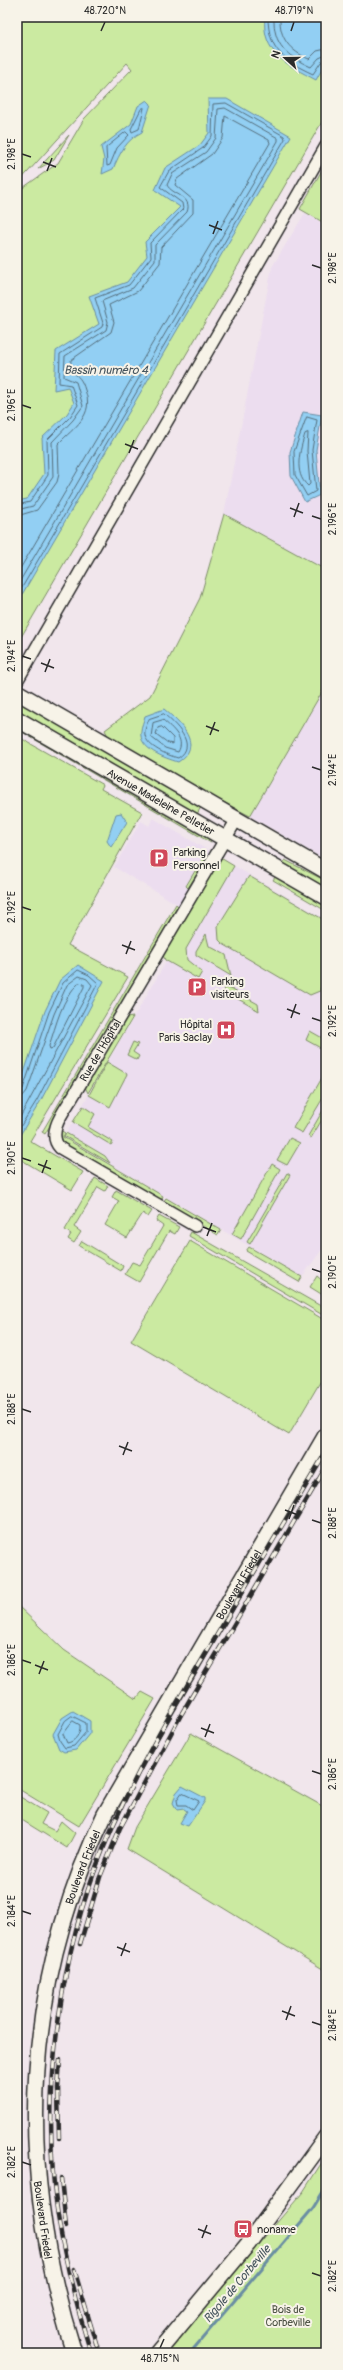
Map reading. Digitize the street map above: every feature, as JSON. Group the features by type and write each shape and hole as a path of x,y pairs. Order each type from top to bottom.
{"street":[{"path":"17,681 326,146"},
{"path":"17,692 326,871"},
{"name":"Avenue Madeleine Pelletier","path":"17,718 224,840 326,897"},
{"name":"Rue de l'Hôpital","path":"195,1226 60,1148 55,1143 54,1136 58,1123 237,819"},
{"name":"Boulevard Friedel","path":"74,2353 62,2315 47,2251 37,2179 34,2117 38,2040 54,1954 79,1871 104,1814 326,1436"},
{"path":"157,2353 248,2244 326,2137"}],"shaded area":[{"path":"305,213 326,225 326,570 224,514 272,267"},
{"path":"326,685 326,860 250,816"},
{"name":"Hôpital Paris Saclay","path":"153,818 326,920 326,1244 302,1277 64,1137 194,914 114,867 141,821 149,826"}],"green space":[{"path":"17,17 326,17 326,115 17,644 17,192 58,163 84,119 132,69 127,63 17,184"},
{"path":"69,135 54,160 38,169"},
{"path":"326,163 326,224 300,209"},
{"path":"224,514 326,570 326,685 250,816 187,783 109,738 105,730 150,696 200,598"},
{"path":"17,696 202,805 196,816 17,712"},
{"path":"17,723 205,833 211,843 17,729"},
{"path":"17,736 103,785 101,789 142,812 68,945 128,977 30,1141 83,1172 72,1190 20,1159 17,1163"},
{"path":"204,856 207,858 188,888 186,886"},
{"path":"219,857 234,866 186,949 187,960 202,972 198,979 165,960 163,955"},
{"path":"285,860 326,881 326,891 282,865"},
{"path":"277,874 326,903 326,911 273,880"},
{"path":"249,876 326,921 326,979 320,989 322,990 310,995 223,944 219,940 218,926"},
{"path":"176,904 178,906 45,1134 42,1132"},
{"path":"206,934 209,946 226,955 231,976 196,955 196,951"},
{"path":"225,988 231,989 258,1004 259,1011 224,991"},
{"path":"133,1017 88,1093 85,1087 126,1018"},
{"path":"310,1031 326,1040 326,1051 306,1040"},
{"path":"133,1042 138,1044 133,1052 139,1056 137,1060 127,1055"},
{"path":"107,1062 127,1074 110,1107 89,1095"},
{"path":"326,1071 326,1093 302,1133 293,1128"},
{"path":"326,1105 326,1113 311,1138 308,1136"},
{"path":"83,1106 95,1114 88,1127 113,1142 111,1145 73,1122"},
{"path":"60,1130 65,1133 63,1137 163,1196 161,1201 63,1144 59,1138"},
{"path":"66,1133 105,1156 110,1163 64,1136"},
{"path":"290,1138 300,1143 287,1165 277,1160"},
{"path":"272,1164 280,1169 241,1239 232,1234"},
{"path":"287,1173 290,1175 250,1244 247,1242"},
{"path":"95,1178 108,1186 105,1191 98,1187 74,1227 81,1232 74,1243 68,1239 71,1234 65,1230"},
{"path":"116,1190 152,1211 148,1217 143,1213 127,1238 105,1225 119,1201 112,1197"},
{"path":"166,1198 221,1230 218,1235 163,1202"},
{"path":"159,1216 179,1227 175,1234 169,1231 139,1282 125,1274 132,1262 140,1265 163,1226 156,1221"},
{"path":"191,1232 326,1309 326,1317 189,1236"},
{"path":"82,1241 123,1266 121,1271 79,1246"},
{"path":"190,1241 326,1321 326,1372 289,1435 131,1341"},
{"path":"249,1247 302,1277 299,1282 246,1251"},
{"path":"317,1276 326,1284 326,1297 310,1287"},
{"path":"17,1605 64,1650 136,1699 142,1692 155,1699 79,1826 17,1788"},
{"path":"191,1733 326,1808 326,1971 127,1849 135,1827"},
{"path":"17,1795 47,1813 41,1824 55,1831 61,1821 75,1833 67,1848 17,1817"},
{"name":"Bois de Corbeville","path":"326,2156 326,2353 166,2353 303,2192"}],"water":[{"path":"265,17 326,17 326,62 316,80 287,63 272,49 267,40"},
{"name":"Bassin numéro 4","path":"208,99 227,99 291,136 17,603 17,501 27,499 44,474 42,438 67,414 74,403 68,387 54,390 56,351 99,324 89,296 127,282 147,256 145,242 180,207 155,190 165,168 200,145 209,133"},
{"path":"147,100 151,104 142,132 136,135 128,143 121,152 113,169 102,174 104,159 101,147 131,124 138,106"},
{"path":"303,412 322,415 316,450 320,495 305,502 291,476 290,452"},
{"path":"164,709 183,727 190,741 189,749 186,755 178,762 166,758 148,748 141,737 141,729 145,716"},
{"path":"121,813 127,822 111,847 107,841 116,814"},
{"path":"78,965 104,981 40,1102 17,1140 17,1093 45,1011 60,980"},
{"path":"73,1711 90,1721 90,1733 76,1750 64,1752 59,1749 53,1734 62,1718"},
{"path":"182,1786 205,1798 205,1801 188,1826 180,1823 187,1811 184,1809 177,1810 173,1803 176,1793"}],"waterway":[{"name":"Rigole de Corbeville","path":"190,2353 313,2208 326,2187"}],"railway":[{"path":"91,2353 76,2302 64,2250 53,2175 51,2131 52,2086 62,1996 82,1909 95,1870 119,1812 133,1783 179,1699 326,1452"},
{"path":"80,1944 100,1877 120,1828 182,1713 326,1467"},
{"path":"59,2138 58,2088 60,2060"},
{"path":"61,2178 66,2227"},
{"path":"74,2269 99,2353"}],"place":[{"name":"Parking Personnel","path":"159,858"},
{"name":"Parking visiteurs","path":"197,987"},
{"name":"Hôpital Paris Saclay","path":"226,1030"},
{"name":"noname","path":"243,2229"}]}
